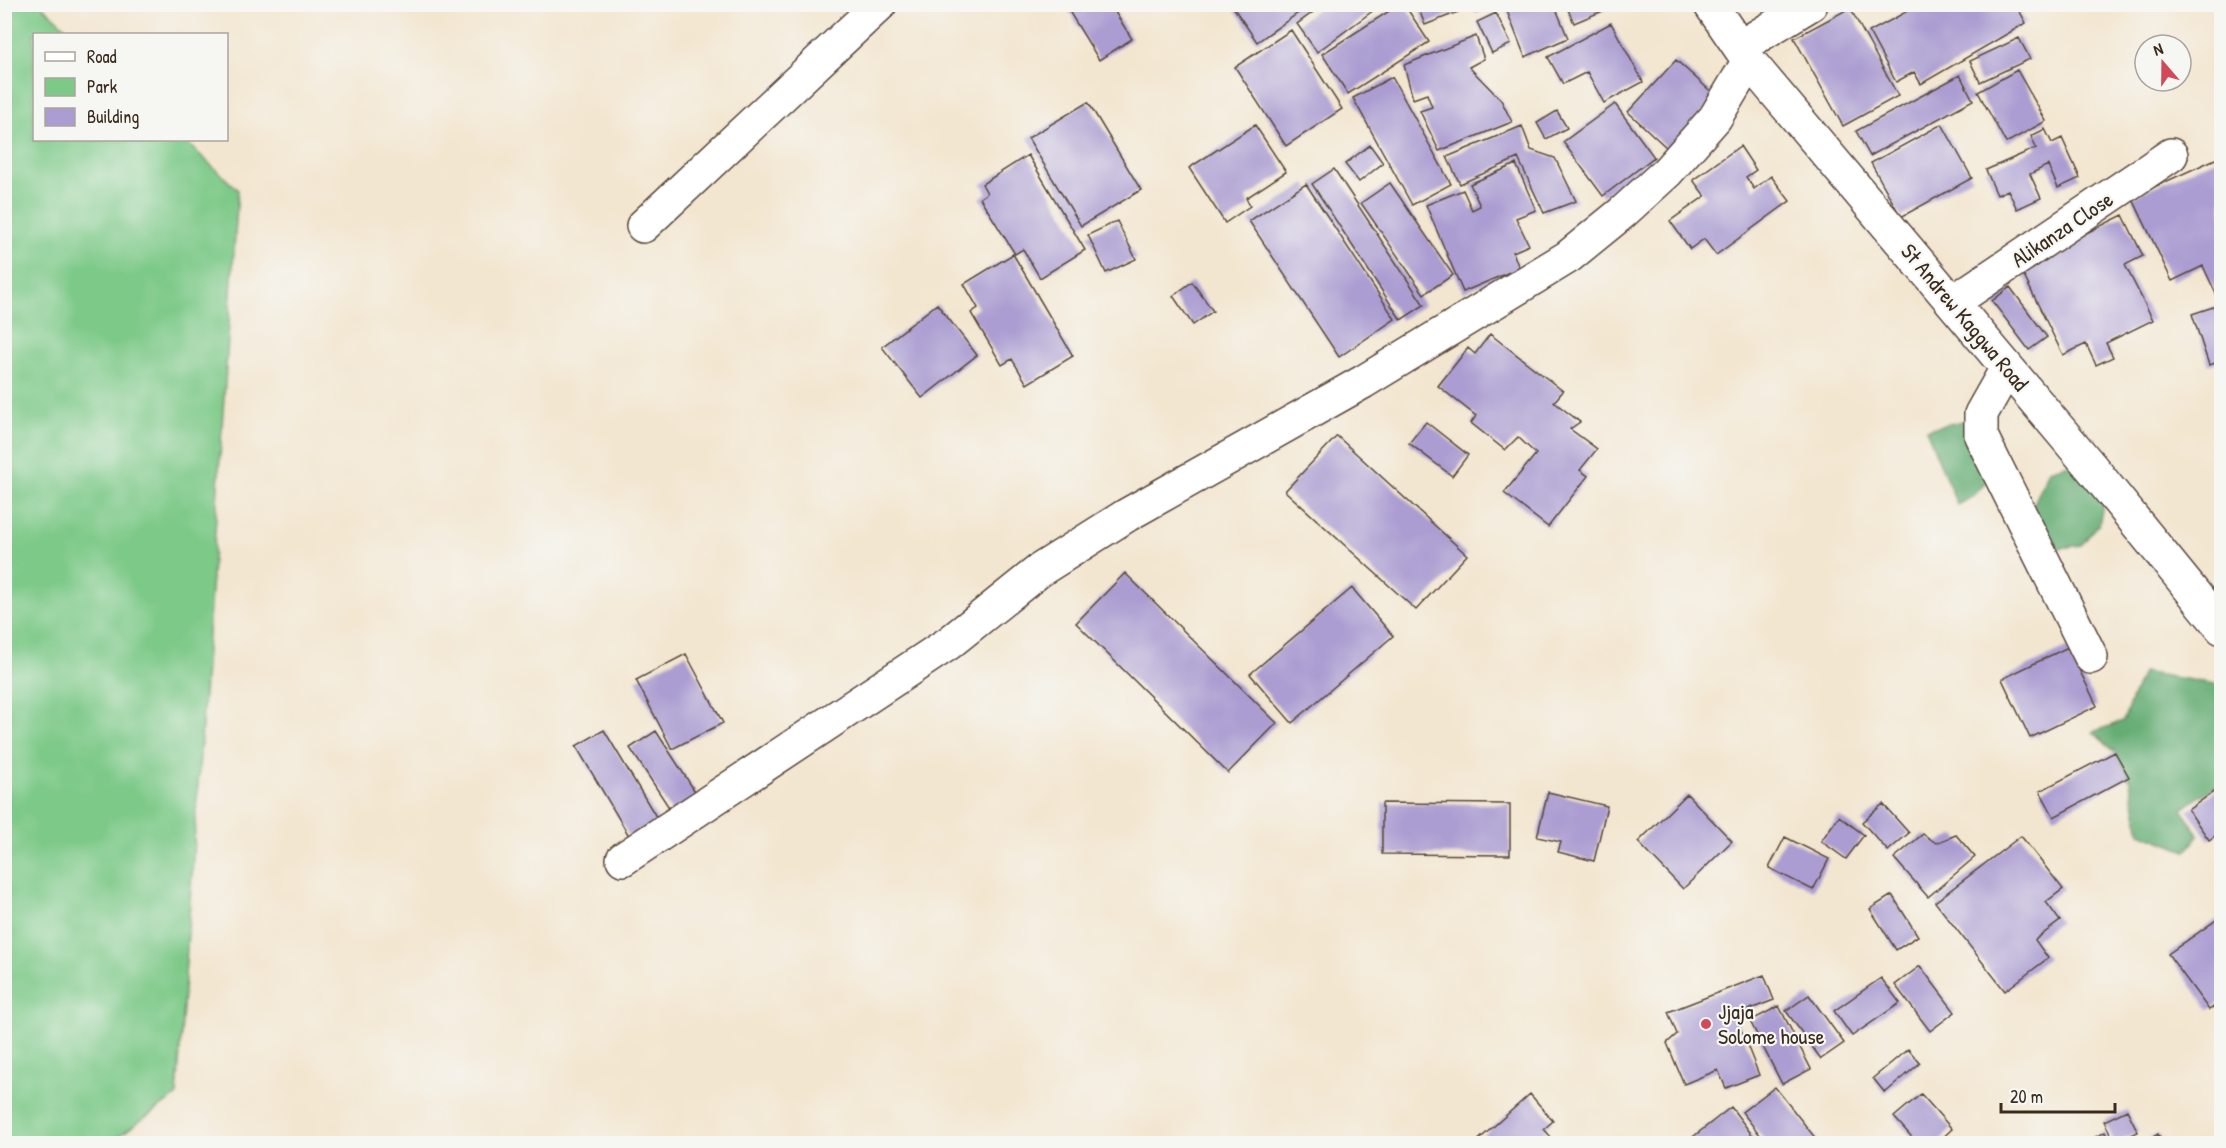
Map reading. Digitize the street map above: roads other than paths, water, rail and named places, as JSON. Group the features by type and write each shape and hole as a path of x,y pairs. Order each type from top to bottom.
{"street":[{"path":"643,226 880,4"},
{"name":"St Andrew Kaggwa Road","path":"1710,4 1745,54 2222,628"},
{"path":"623,859 949,644 1050,564 1127,515 1383,370 1568,257 1667,172 1715,118 1745,54 1811,4"},
{"name":"Alikanza Close","path":"1953,302 2171,155"},
{"path":"2007,368 1981,414 1981,436 2091,657"}],"place":[{"name":"Jjaja Solome house","path":"1706,1024"}]}
